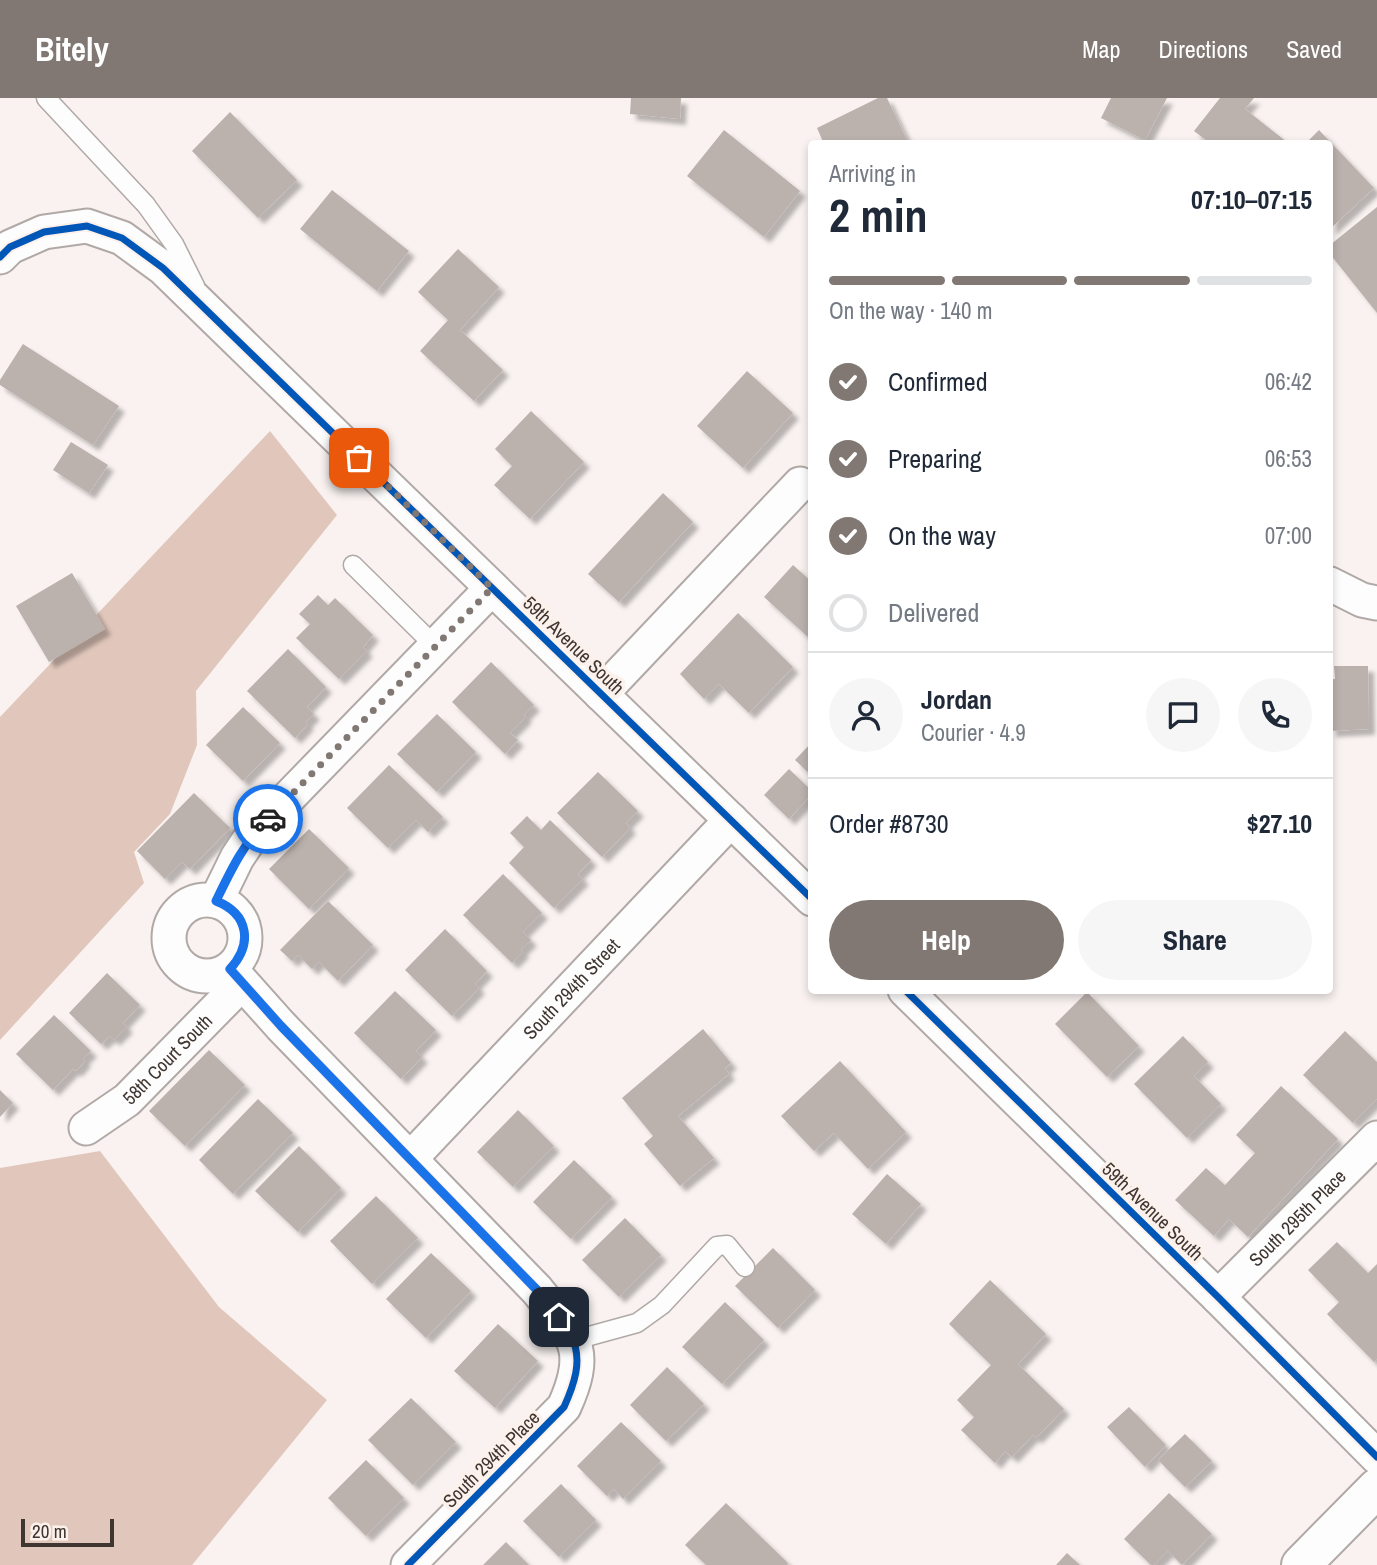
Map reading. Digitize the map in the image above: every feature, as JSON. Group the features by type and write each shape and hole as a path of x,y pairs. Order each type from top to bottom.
{"street":[{"name":"59th Avenue South","path":"5,252 44,232 87,226 122,237 163,268 808,896"},
{"path":"601,694 800,484"},
{"path":"1333,586 1362,600 1377,603"},
{"path":"216,901 237,858 253,834 492,588"},
{"name":"South 294th Street","path":"411,1158 732,820"},
{"path":"236,976 245,936 236,914 227,905 216,901 192,903 181,909 169,931 173,957 181,967 192,974 236,976 281,1026 537,1290 576,1352"},
{"name":"58th Court South","path":"86,1128 127,1100 236,976"},
{"name":"59th Avenue South","path":"909,994 1377,1457"},
{"name":"South 295th Place","path":"1218,1297 1377,1138"},
{"name":"South 294th Place","path":"408,1565 564,1407 573,1387 576,1352"},
{"path":"1301,1565 1377,1488"}],"lane":[{"path":"46,98 146,205 174,244 208,311"},
{"path":"353,565 435,646"},
{"path":"576,1352 637,1323 662,1305 717,1246 727,1245 745,1267"}],"shaded area":[{"path":"270,431 337,515 196,691 197,745 170,814 134,852 144,883 0,1040 0,717"},
{"path":"100,1151 219,1307 327,1400 192,1565 0,1565 0,1168"}],"building":[{"path":"631,98 681,98 680,119 630,114"},
{"path":"878,98 887,98 907,140 822,140 817,128"},
{"path":"1111,98 1167,98 1145,140 1101,118"},
{"path":"1220,98 1254,98 1245,109 1284,140 1206,140 1194,131"},
{"path":"230,112 297,180 258,218 192,151"},
{"path":"724,130 800,191 764,237 687,176"},
{"path":"1319,130 1328,140 1309,140"},
{"path":"1333,145 1374,188 1333,226"},
{"path":"332,190 409,251 377,291 300,229"},
{"path":"1377,207 1377,313 1333,258 1333,243"},
{"path":"458,249 499,287 460,330 503,370 474,401 420,351 448,320 418,292"},
{"path":"23,344 119,406 93,445 0,385 0,380"},
{"path":"747,371 793,413 743,468 697,426"},
{"path":"531,411 584,462 530,519 494,485 512,466 495,449"},
{"path":"71,442 108,465 89,493 53,470"},
{"path":"663,493 693,522 619,602 588,574"},
{"path":"793,565 808,578 808,637 764,597"},
{"path":"72,573 105,629 49,662 16,606"},
{"path":"318,595 328,605 335,598 373,635 363,647 367,651 339,679 296,638 310,624 299,614"},
{"path":"738,613 793,667 749,713 719,684 704,699 680,674"},
{"path":"288,649 326,687 307,707 314,714 295,738 247,691"},
{"path":"491,662 534,705 510,733 518,740 505,754 452,702"},
{"path":"1334,666 1368,666 1369,729 1333,731"},
{"path":"243,707 280,743 243,781 206,745"},
{"path":"437,714 476,752 437,792 397,754"},
{"path":"808,746 808,772 795,760"},
{"path":"389,765 443,817 428,832 416,820 388,848 347,808"},
{"path":"789,769 808,787 808,798 789,819 764,795"},
{"path":"598,772 638,811 626,823 630,828 602,857 557,813"},
{"path":"194,793 230,828 190,869 182,862 165,879 137,851"},
{"path":"527,816 541,830 550,820 591,860 578,874 583,879 554,908 509,863 524,847 510,833"},
{"path":"309,829 349,868 309,909 269,869"},
{"path":"503,874 542,913 523,932 531,940 512,963 463,915"},
{"path":"328,901 373,945 338,981 319,962 312,969 298,955 292,961 280,950"},
{"path":"445,929 487,971 475,984 479,988 452,1016 405,970"},
{"path":"107,973 140,1005 123,1023 127,1027 114,1040 110,1036 101,1044 69,1013"},
{"path":"395,991 436,1030 416,1051 422,1057 401,1079 354,1033"},
{"path":"1085,994 1089,994 1139,1046 1107,1077 1055,1024"},
{"path":"54,1015 91,1051 76,1071 73,1069 53,1090 16,1054"},
{"path":"703,1029 731,1063 725,1068 729,1074 678,1116 714,1158 680,1186 644,1144 653,1136 622,1098"},
{"path":"1345,1031 1377,1062 1377,1099 1353,1123 1303,1075"},
{"path":"1183,1036 1208,1062 1194,1076 1221,1104 1187,1138 1134,1084"},
{"path":"209,1050 245,1085 185,1146 149,1111"},
{"path":"840,1061 906,1132 868,1169 834,1133 814,1151 781,1116"},
{"path":"1281,1086 1338,1139 1248,1237 1229,1219 1214,1236 1175,1200 1206,1168 1225,1185 1255,1153 1236,1135"},
{"path":"0,1090 13,1103 0,1117"},
{"path":"258,1099 293,1133 233,1194 199,1160"},
{"path":"518,1110 554,1146 513,1187 477,1152"},
{"path":"299,1146 341,1188 298,1232 255,1191"},
{"path":"574,1160 612,1197 571,1239 533,1202"},
{"path":"887,1174 921,1204 886,1244 852,1214"},
{"path":"376,1196 418,1238 372,1284 330,1241"},
{"path":"625,1218 661,1255 619,1297 582,1260"},
{"path":"1337,1242 1368,1273 1377,1264 1377,1359 1374,1362 1327,1314 1339,1302 1308,1270"},
{"path":"773,1248 815,1290 778,1328 735,1286"},
{"path":"431,1253 471,1291 426,1338 386,1299"},
{"path":"990,1280 1046,1334 1018,1364 1064,1409 1036,1438 1033,1435 1012,1457 1005,1451 995,1463 961,1430 974,1417 957,1400 991,1365 949,1324"},
{"path":"725,1302 764,1340 722,1384 682,1347"},
{"path":"498,1324 538,1361 495,1408 454,1371"},
{"path":"667,1367 704,1404 666,1441 630,1405"},
{"path":"411,1398 456,1442 413,1485 368,1440"},
{"path":"1129,1407 1166,1445 1145,1467 1107,1427"},
{"path":"621,1422 661,1461 623,1499 614,1489 607,1496 577,1466"},
{"path":"1185,1434 1212,1461 1185,1487 1158,1460"},
{"path":"366,1460 404,1498 366,1536 328,1498"},
{"path":"561,1484 596,1520 559,1557 523,1521"},
{"path":"1169,1493 1212,1534 1182,1565 1168,1551 1151,1565 1124,1539"},
{"path":"726,1503 788,1563 787,1565 706,1565 685,1545"},
{"path":"506,1542 529,1565 483,1565"},
{"path":"1067,1553 1080,1565 1056,1565"}],"cycle path":[{"path":"0,257 10,247 44,232 87,226 122,238 163,268 808,895"},
{"path":"230,969 281,1026 537,1290 560,1319 574,1343 576,1370 564,1407 408,1565"},
{"path":"909,994 1377,1457"}],"way so far":[{"path":"268,819 492,588 359,458"}],"route":[{"path":"268,819 253,834 237,858 216,901 227,905 236,914 245,936 244,947 230,969 281,1026 537,1290 559,1317"}]}
